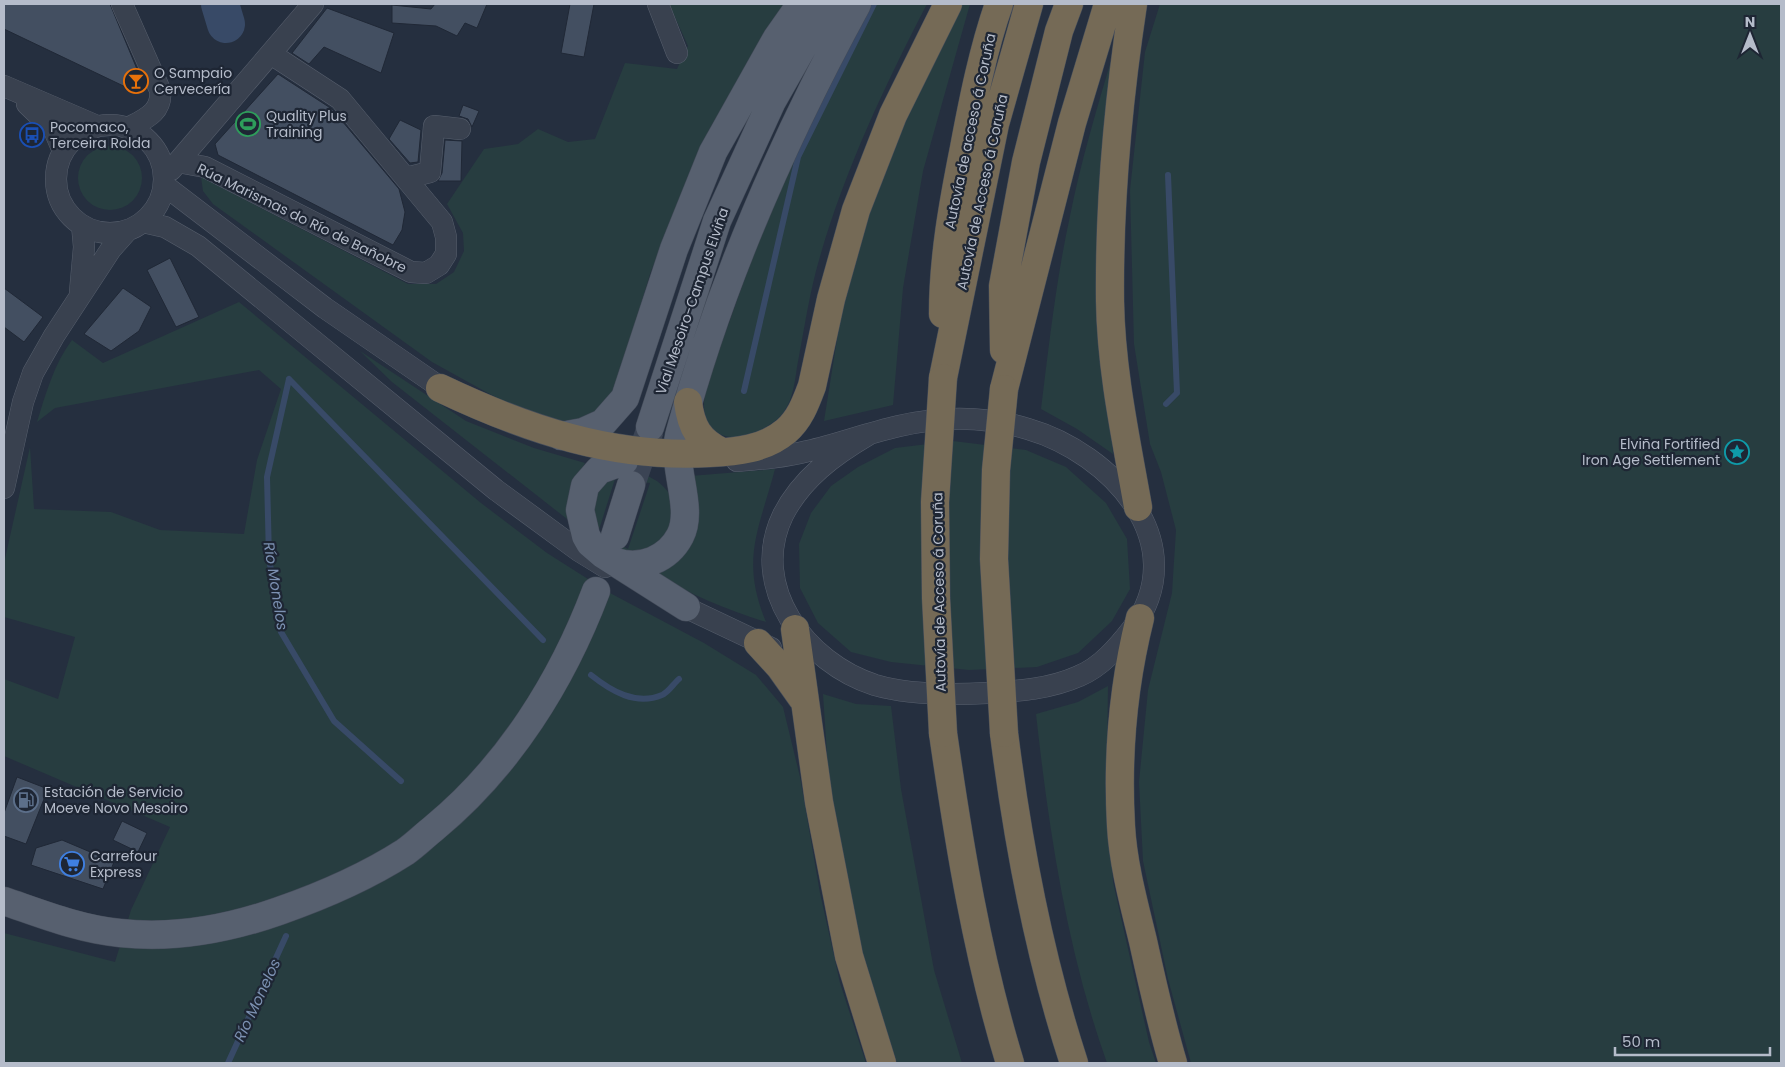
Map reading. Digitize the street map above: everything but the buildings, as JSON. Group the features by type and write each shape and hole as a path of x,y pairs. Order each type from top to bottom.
{"highway":[{"path":"440,388 512,420 561,436 677,459 758,446 773,440 786,431 804,408 812,386 831,299 856,210 893,115 948,4"},
{"name":"Autovía de acceso á Coruña","path":"943,378 943,288 951,212 970,116 999,4"},
{"name":"Autovía de Acceso á Coruña","path":"1010,1063 984,969 968,887 943,733 936,598 935,502 943,378 995,124 1029,4"},
{"path":"1070,4 1059,31 1026,162 1004,286 1004,389 996,470 994,559 1004,733 1014,816 1031,902 1055,1006 1074,1063"},
{"path":"1004,389 1072,123 1108,4"},
{"path":"1133,4 1122,77 1114,155 1110,302 1120,403 1138,507"},
{"path":"688,402 695,430 707,444 722,452"},
{"path":"1140,618 1130,656 1122,723 1121,827 1131,890 1163,1031 1173,1063"},
{"path":"795,629 819,802 849,956 882,1063"},
{"path":"758,643 780,667 806,703"}],"main road":[{"path":"616,549 632,566 651,562 666,552 680,536 685,519 685,508 677,459 679,434 722,296 754,213 789,135 857,4"},
{"path":"561,436 583,432 603,423 613,415 625,398 674,249 713,152 772,46 819,7"},
{"name":"Vial Mesoiro-Campus Elviña","path":"650,427 717,221 772,101 819,7"},
{"path":"616,549 627,473 599,470 591,478 583,492 580,510 581,524 590,543 616,549 686,607"},
{"path":"4,901 88,928 119,933 162,935 207,931 256,919 304,903 362,876 406,851 447,817 487,778 526,728 556,680 582,630 596,591"}],"street":[{"path":"122,4 160,90 161,100 159,107 152,114 128,128"},
{"path":"164,181 204,130 313,4"},
{"path":"658,4 677,53"},
{"path":"271,54 340,99 406,178 430,172 434,126 460,129"},
{"path":"4,86 97,126"},
{"path":"4,86 45,120 54,130 63,151"},
{"path":"4,488 13,400 33,373 112,249 135,226 157,206 164,181 163,166 152,145 137,132 113,125 97,126 78,135 63,151 56,178 58,192 67,210 82,225 104,232 135,226 165,227 198,246 496,490 571,546 615,574 758,643 840,670 876,685 916,691 982,693 1049,687 1082,675 1105,659 1140,618 1147,602 1153,579 1153,556 1148,533 1138,507 1111,477 1076,450 1028,429 977,419 933,420 899,426 808,452 779,457 677,459 627,473 559,446 516,432 467,406 325,308 164,181"},
{"path":"152,145 182,141 204,130"},
{"name":"Rúa Marismas do Río de Bañobre","path":"178,162 205,167 393,264 411,272 426,273 439,264 446,254 446,237 442,222 406,178"},
{"path":"77,302 84,262 82,225"},
{"path":"840,670 812,648 795,629 779,597 775,580 773,547 777,530 796,494 812,475 834,456 868,434"}],"green space":[{"path":"669,4 784,4 710,128 650,274 615,392 600,410 580,420 556,421 506,403 432,362 213,204 203,191 201,177 408,284 436,284 454,272 464,251 463,233 447,204 484,149 518,144 538,129 568,142 595,139 625,63 677,69 688,46"},
{"path":"871,4 927,4 864,134 826,236 816,271 793,389 788,405 776,420 763,429 742,436 729,437 723,435 709,424 706,419 704,406 707,385 714,362 761,236 811,118"},
{"path":"959,4 970,4 923,171 903,288 893,405 824,421 842,308 880,177"},
{"path":"1160,4 1781,4 1781,1063 1191,1063 1168,979 1143,861 1139,782 1148,690 1172,593 1176,530 1161,472 1150,444 1134,344 1130,190 1145,52"},
{"path":"1113,54 1103,343 1113,454 1077,429 1041,409 1053,312 1074,195"},
{"path":"104,146 116,146 133,155 140,166 142,178 140,190 133,201 116,210 104,210 92,205 83,196 78,184 78,172 83,160 92,151"},
{"path":"239,302 481,503 547,553 610,593 704,643 756,675 783,707 800,777 820,893 840,983 866,1063 4,1063 4,933 115,962 131,910 170,827 4,756 4,679 58,699 75,637 4,617 4,563 30,447 34,509 111,512 160,530 244,534 257,460 281,389 259,370 55,408 37,422 40,411 55,369 72,340 103,363"},
{"path":"360,351 466,421 534,448 585,463 570,494 567,519 392,382"},
{"path":"953,441 1026,450 1066,467 1106,503 1127,539 1130,589 1112,621 1078,653 1037,667 969,670 891,662 851,652 818,623 800,588 799,544 811,513 831,486 858,467 895,448"},
{"path":"775,469 758,528 753,562 758,600 766,622 710,601 683,589 657,574 681,555 693,537 699,507 690,476"},
{"path":"630,471 641,473 659,483 672,498 674,518 668,533 655,547 642,553 624,554 609,548 598,536 591,521 591,505 596,490 609,478","holes":["615,479 650,483 628,549 598,533"]},
{"path":"1108,686 1107,762 1113,882 1149,1042 1156,1063 1107,1063 1093,1021 1070,934 1061,891 1041,758 1036,714 1078,702"},
{"path":"823,694 856,704 891,706 901,789 934,970 962,1063 897,1063 859,946 829,785"}],"waterway":[{"name":"Río Monelos","path":"220,4 226,24"},
{"path":"744,391 798,157 874,4"},
{"path":"1166,404 1177,393 1168,175"},
{"name":"Río Monelos","path":"289,379 267,477 269,558 281,632 334,721 401,781"},
{"path":"289,379 543,640"},
{"path":"591,675 615,691 633,698 643,699 664,694 679,679"},
{"name":"Río Monelos","path":"228,1063 286,936"}],"tunnel":[{"path":"631,485 650,430"}],"place":[{"name":"O Sampaio Cervecería","path":"136,81"},
{"name":"Quality Plus Training","path":"248,124"},
{"name":"Pocomaco, Terceira Rolda","path":"32,135"},
{"name":"Elviña Fortified Iron Age Settlement","path":"1737,452"},
{"name":"Estación de Servicio Moeve Novo Mesoiro","path":"26,800"},
{"name":"Carrefour Express","path":"72,864"}]}
